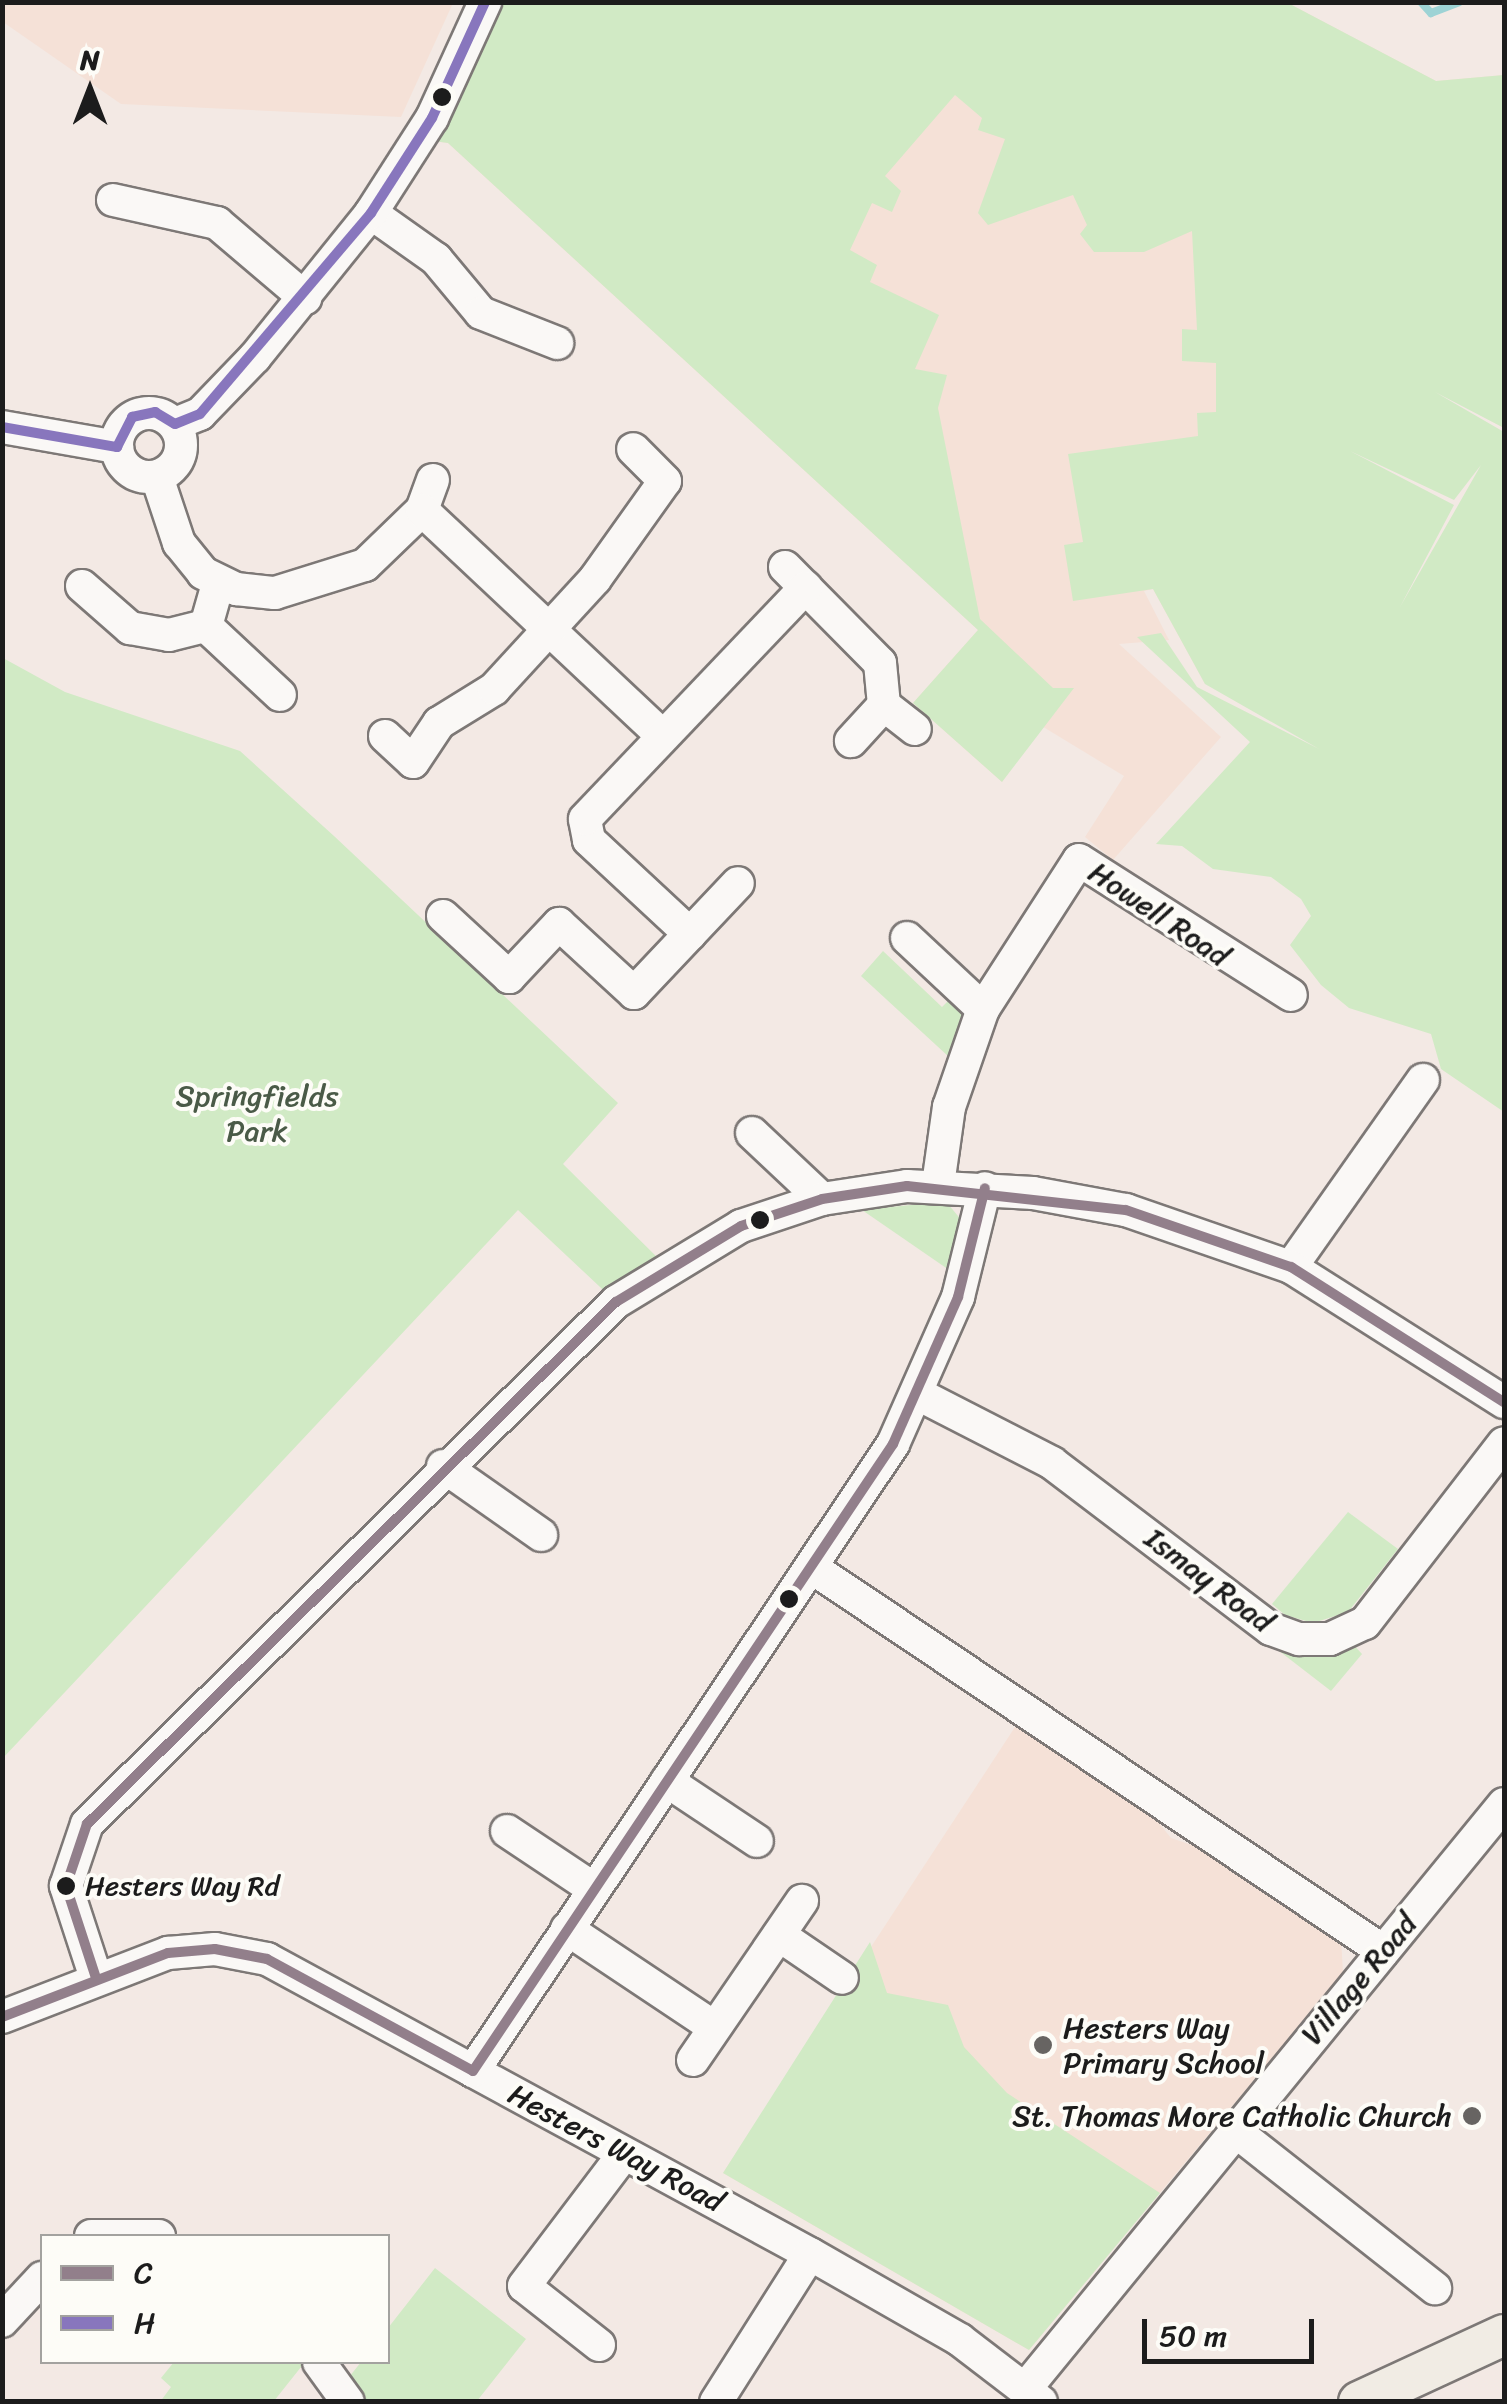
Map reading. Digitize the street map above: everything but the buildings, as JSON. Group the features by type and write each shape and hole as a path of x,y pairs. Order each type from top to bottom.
{"main road":[{"path":"1359,2402 1504,2335"}],"street":[{"path":"176,424 200,414 305,298 371,213 432,118 485,2"},
{"path":"113,200 217,223 305,298"},
{"path":"371,213 436,259 490,319 557,342"},
{"path":"116,448 132,417 155,412 176,424"},
{"path":"2,427 116,448 130,472 157,476 181,456 176,424"},
{"path":"385,736 413,762 438,724 494,688 595,580 676,479 632,449"},
{"path":"157,476 178,543 218,584 275,593 331,582 365,565 428,495 547,628 663,736"},
{"path":"690,934 584,830 588,814 663,736 796,577 876,654 884,705 915,729"},
{"path":"206,626 218,584"},
{"path":"82,586 139,632 206,626 280,695"},
{"path":"850,741 884,705"},
{"name":"Howell Road","path":"938,1185 949,1107 983,1010 1080,860 1291,995"},
{"path":"443,916 509,977 559,924 634,993 738,883"},
{"path":"907,938 983,1010"},
{"path":"1291,1267 1423,1080"},
{"path":"752,1134 822,1199"},
{"path":"96,1978 66,1886 87,1824 443,1466 631,1290 702,1244 822,1199 938,1185 985,1188 1126,1210 1291,1267 1504,1402"},
{"path":"473,2071 811,1567 918,1394 958,1297 985,1188"},
{"name":"Ismay Road","path":"918,1394 1052,1463 1270,1629 1299,1640 1330,1639 1366,1622 1504,1443"},
{"path":"443,1466 541,1536"},
{"path":"811,1567 1382,1951"},
{"path":"667,1781 757,1841"},
{"name":"Village Road","path":"1033,2395 1234,2130 1504,1804"},
{"path":"507,1831 594,1890"},
{"path":"692,2060 802,1901"},
{"path":"567,1929 714,2027"},
{"path":"779,1935 842,1978"},
{"name":"Hesters Way Road","path":"2,2018 168,1953 241,1952 473,2071 810,2254 1033,2395"},
{"path":"1234,2130 1434,2288"},
{"path":"599,2345 524,2286 624,2154"},
{"path":"716,2402 810,2254"},
{"path":"2,2321 40,2280"},
{"path":"320,2364 348,2402"}],"shaded area":[{"path":"3,2 453,3 401,117 121,104 3,22"},
{"path":"1288,3 1436,81 1504,75 1504,428 1369,355 1335,445 1205,684 1153,589 1144,591 1169,640 1119,644 1221,737 1113,860 1085,837 1124,776 1040,725 1002,782 913,703 978,630 448,143 419,139"},
{"name":"Hesters Way Primary School","path":"1017,1724 1145,1806 1171,1838 1215,1853 1341,1937 1343,1973 1029,2350 723,2173"}],"green space":[{"path":"485,3 1288,3 1436,81 1504,75 1504,428 1435,392 1504,432 1504,1112 1441,1069 1431,1034 1349,1008 1321,985 1290,945 1311,916 1301,899 1271,877 1213,869 1182,846 1156,844 1250,742 1137,637 1161,633 1197,687 1319,749 1205,684 1153,589 1073,601 1064,545 1083,542 1068,454 1198,436 1197,413 1216,412 1216,363 1182,361 1182,329 1197,330 1192,231 1144,252 1094,252 1080,234 1087,225 1073,195 988,225 978,213 1005,139 978,130 982,118 955,95 885,176 901,191 892,212 872,203 850,250 877,265 870,282 939,315 915,369 947,375 938,408 980,619 1053,688 1074,688 1002,782 913,703 978,630 448,143 419,139","holes":["1350,451 1454,500 1481,465 1400,607 1454,505"]},
{"name":"Springfields Park","path":"3,658 65,692 240,751 334,836 618,1103 563,1164 666,1266 616,1302 518,1210 3,1758"},
{"path":"883,951 942,1007 952,997 978,1021 961,1068 861,976"},
{"path":"948,1204 963,1222 952,1272 862,1210"},
{"path":"1348,1512 1398,1549 1348,1612 1313,1623 1285,1615 1272,1604"},
{"path":"1351,1642 1362,1654 1331,1691 1274,1647"},
{"path":"870,1942 887,1993 948,2005 964,2047 1007,2093 1160,2193 1029,2350 723,2173"},
{"path":"435,2268 526,2339 477,2401 348,2401 342,2386 359,2364 390,2364 390,2325"},
{"path":"172,2364 303,2364 274,2401 160,2402 171,2387 161,2378"}],"waterway":[{"path":"1421,2 1431,13 1459,2"}],"transit line":[{"name":"H","path":"2,427 117,447 132,417 155,412 175,424 200,414 371,213 432,118 485,2"},
{"name":"C","path":"96,1978 66,1886 87,1824 616,1302 741,1226 822,1199 907,1186 1126,1210 1291,1267 1504,1402"},
{"name":"C","path":"2,2017 168,1953 215,1949 267,1959 473,2071 893,1444 958,1297 985,1188"}],"place":[{"name":"Hesters Way Rd","path":"66,1886"},
{"name":"Hesters Way Primary School","path":"1043,2045"},
{"name":"St. Thomas More Catholic Church","path":"1472,2116"}]}
